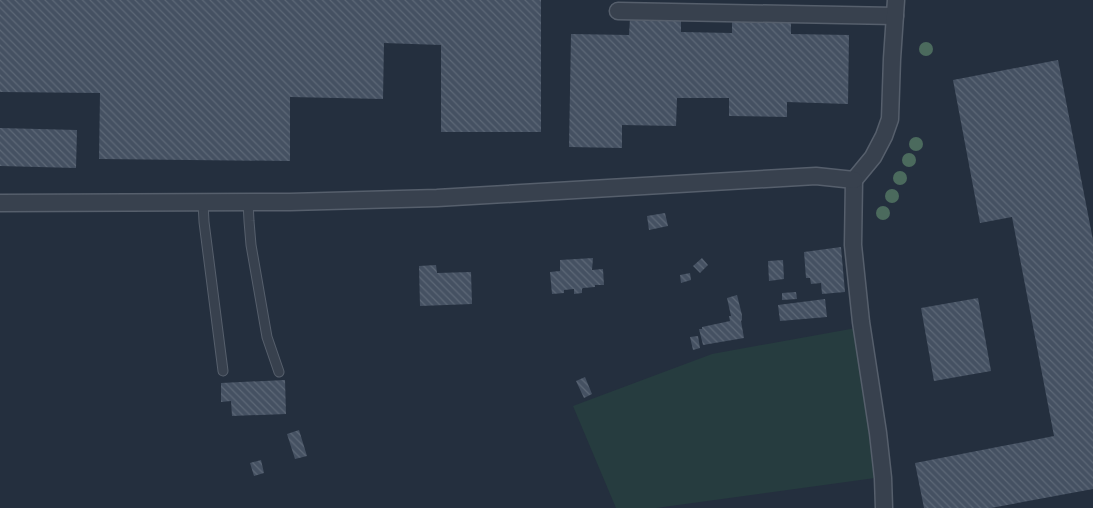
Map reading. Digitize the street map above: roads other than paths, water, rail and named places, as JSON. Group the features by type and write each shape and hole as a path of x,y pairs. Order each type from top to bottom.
{"street":[{"path":"618,11 895,8 890,119 873,157 854,180 852,245 861,322 878,433 884,508"},
{"path":"0,203 354,201 816,176 854,180"}],"lane":[{"path":"203,202 223,371"},
{"path":"248,202 251,245 268,337 279,372"}]}
